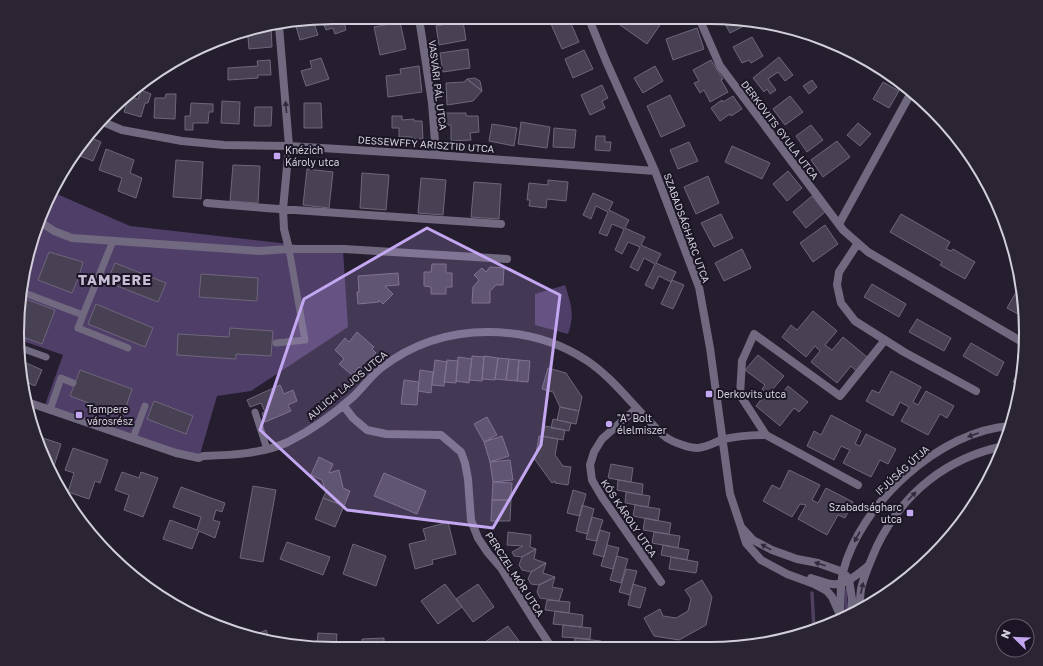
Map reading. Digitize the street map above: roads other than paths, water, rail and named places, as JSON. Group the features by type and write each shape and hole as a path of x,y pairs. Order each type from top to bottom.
{"street":[{"name":"VASVÁRI PÁL UTCA","path":"420,24 432,103 436,155"},
{"name":"SZABADSÁGHARC UTCA","path":"591,24 655,171 699,287 710,348 730,494 746,543 761,560 787,574 819,586 827,591 832,597 838,614"},
{"name":"DERKOVITS GYULA UTCA","path":"702,24 720,66 843,230 868,252 1019,340"},
{"path":"279,29 289,146 283,209 284,228 289,249"},
{"path":"838,224 909,97"},
{"name":"DESSEWFFY ARISZTID UTCA","path":"107,123 122,130 182,141 224,145 289,146 655,171"},
{"path":"206,203 501,224"},
{"path":"44,224 54,231 72,238 259,251 289,249 344,249 507,259"},
{"path":"858,243 839,272 837,284 841,303 855,321 904,352 976,391"},
{"name":"AULICH LAJOS UTCA","path":"33,404 176,453 199,458 203,456 259,452 288,442 320,424 380,369 407,351 429,342 459,334 489,332 510,333 536,337 560,346 586,360 605,375 667,438 680,444 697,448 722,440 753,435 766,435"},
{"path":"858,485 766,435 740,395 742,361 754,334 840,396 885,340"},
{"name":"PERCZEL MÓR UTCA","path":"342,405 353,418 367,430 386,434 441,435 461,452 466,464 471,520 478,538 488,554 501,568 548,642"},
{"name":"KÓS KÁROLY UTCA","path":"637,408 602,439 594,452 590,465 592,480 602,497 661,582"},
{"name":"IFJÚSÁG ÚTJA","path":"851,608 852,599 843,572 854,544 868,518 885,496 937,451 960,440 1004,427"},
{"path":"860,603 861,589 868,566 885,530 899,509 922,486 954,463 983,451 996,448"},
{"name":"SZABADSÁGHARC UTCA","path":"741,526 753,540 772,550 796,559 818,563 843,572"},
{"path":"845,581 868,566"},
{"name":"SZABADSÁGHARC UTCA","path":"776,568 833,584 845,581"},
{"name":"IFJÚSÁG ÚTJA","path":"841,613 845,581"}],"lane":[{"path":"113,241 78,328 128,348"},
{"path":"276,343 305,340 289,249"},
{"path":"27,294 83,314"},
{"path":"25,349 46,357"},
{"path":"50,410 61,378 73,383"},
{"path":"133,438 145,406"},
{"path":"255,412 267,449"}],"waterway":[{"path":"812,593 814,624"}],"place":[{"name":"Knézich Károly utca","path":"277,156"},
{"name":"Derkovits utca","path":"709,394"},
{"name":"Tampere városrész","path":"79,415"},
{"name":"\"A\" Bolt élelmiszer","path":"609,424"},
{"name":"Szabadságharc utca","path":"910,513"}],"district":[{"name":"TAMPERE","path":"115,279"}]}
